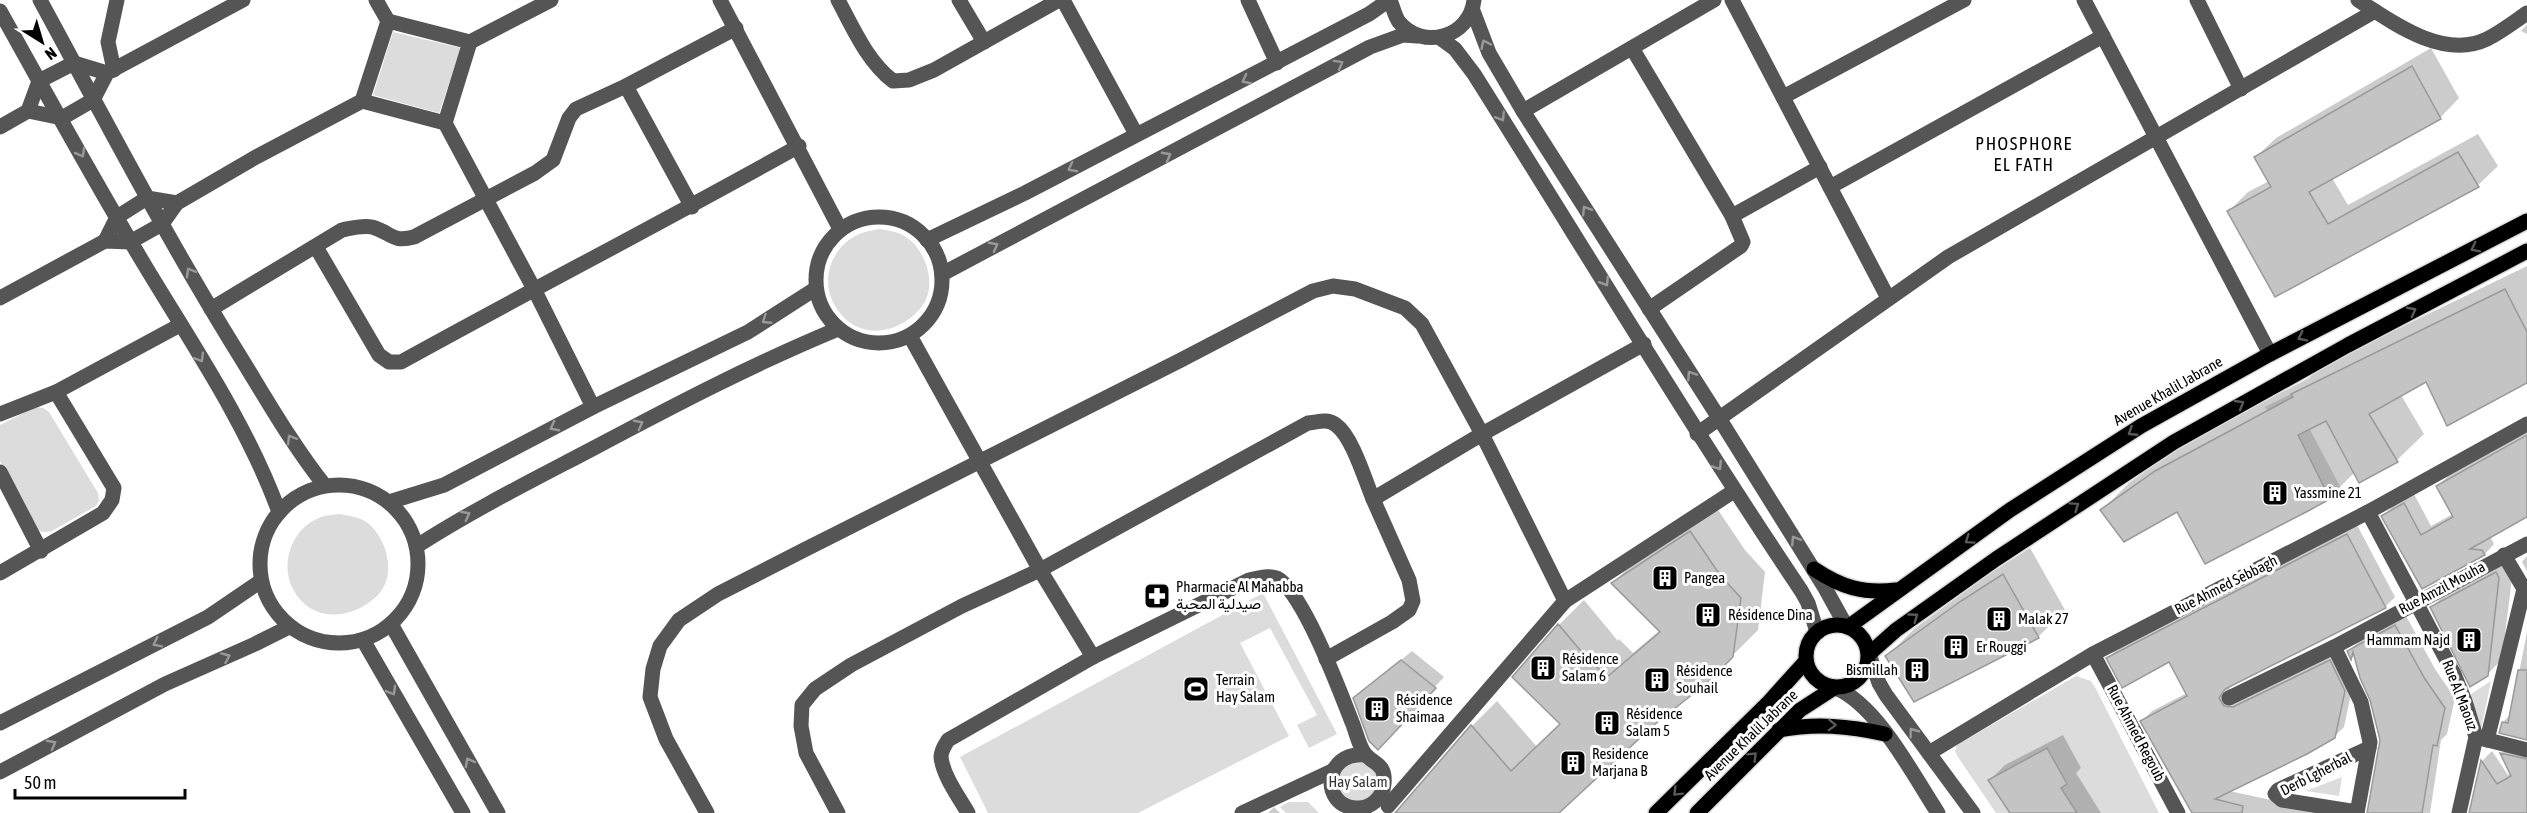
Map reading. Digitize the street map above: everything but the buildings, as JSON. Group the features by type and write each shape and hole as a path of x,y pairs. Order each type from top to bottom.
{"main road":[{"name":"Avenue Khalil Jabrane","path":"1847,626 2010,510 2131,433 2271,354 2527,221"},
{"path":"1869,654 1896,630 1996,559 2174,442 2329,355 2527,251"},
{"path":"1814,569 1835,583 1852,590 1880,592 1899,589"},
{"path":"1836,625 1847,626 1862,637 1869,654 1867,667 1860,678 1849,686 1835,688 1815,679 1806,661 1810,640 1817,632 1836,625"},
{"name":"Avenue Khalil Jabrane","path":"1656,813 1769,702 1806,661"},
{"name":"Avenue Khalil Jabrane","path":"1697,813 1779,730 1810,702 1835,688"},
{"path":"1779,730 1798,726 1839,725 1885,734"}],"street":[{"path":"40,0 147,198 211,309 298,452 326,486"},
{"path":"111,72 108,42 117,0"},
{"path":"0,127 7,117 28,111 62,118 93,100 111,72 243,0"},
{"path":"376,0 388,21 470,42 551,0"},
{"path":"720,0 799,146 840,229"},
{"path":"838,0 870,57 880,71 893,81 909,80 934,70 1061,0 1136,134"},
{"path":"959,0 984,42"},
{"path":"1248,0 1277,63"},
{"path":"927,240 1025,193 1277,63 1369,14 1389,0 1398,21 1416,36"},
{"path":"1523,111 1714,0"},
{"path":"1732,0 1888,298"},
{"path":"1783,97 1965,0"},
{"path":"2084,0 2271,354"},
{"path":"2197,0 2241,89"},
{"path":"2358,0 2405,28 2442,44 2464,46 2487,40 2527,13"},
{"path":"942,274 1370,47 1403,35 1440,38 1460,29 1473,6"},
{"path":"1473,6 1489,53 1523,111 1814,569 1847,626"},
{"path":"0,11 130,242 223,397 266,478 279,512"},
{"path":"1697,434 1948,257 2375,11"},
{"path":"362,101 388,21"},
{"path":"211,309 342,230 360,226 373,227 391,238 403,240 414,237 485,200 535,173 553,160 569,118 576,109 626,86 736,28"},
{"path":"1830,187 2103,36"},
{"path":"1440,38 1455,49 1474,74 1644,344 1697,434 1809,603 1817,632"},
{"path":"470,42 445,123 534,289 593,407"},
{"path":"1632,48 1732,216 1743,242 1741,246 1648,309"},
{"path":"28,111 39,81 74,63 111,72"},
{"path":"626,86 692,207"},
{"path":"0,298 105,241 130,242 162,224 177,203 256,157 362,101 445,123"},
{"path":"316,247 379,355 389,362 401,362 534,289 692,207 799,146"},
{"path":"1732,216 1820,167"},
{"path":"105,241 117,217 147,198 177,203"},
{"path":"883,216 904,222 927,240 936,252 942,274 941,292 935,309 924,324 910,336 892,342 873,344 854,339 838,329 823,311 815,289 816,266 825,246 840,229 860,219 883,216"},
{"path":"707,813 666,739 650,698 653,669 660,646 679,620 718,594 1313,291 1333,286 1380,297 1405,308 1422,324 1482,434 1565,601"},
{"path":"389,502 444,485 593,407 748,332 815,289"},
{"path":"0,414 56,392 180,325"},
{"path":"417,546 458,519 668,408 771,357 838,329"},
{"path":"910,336 1040,570 1093,657"},
{"path":"1373,499 1482,434 1644,344"},
{"path":"0,573 103,513 112,500 114,488 56,392"},
{"path":"838,813 806,753 801,726 802,705 815,689 851,665 962,606 1040,570 1308,423 1326,420 1337,425 1357,460 1409,580 1413,601 1409,610 1392,622 1326,659"},
{"name":"Rue Ahmed Sebbagh","path":"1929,753 2093,654 2368,512 2527,424"},
{"path":"0,472 41,551"},
{"path":"348,485 370,490 389,502 406,522 417,546 419,563 417,580 403,611 391,624 363,640 337,644 311,639 289,627 270,606 261,581 259,556 266,533 279,512 300,495 326,486 348,485"},
{"path":"1332,771 1330,783 1334,796 1344,805 1366,809 1388,804 1565,601 1734,491"},
{"name":"Rue Al Maouz","path":"2368,512 2454,674 2481,739 2527,750"},
{"name":"Rue Amzil Mouha","path":"2229,698 2334,647 2527,544"},
{"path":"2459,813 2524,589 2504,555"},
{"path":"968,813 946,772 941,757 948,740 1093,657 1249,580 1266,576 1278,579 1297,602 1326,659 1365,755"},
{"path":"0,723 208,617 261,581"},
{"path":"391,624 498,813"},
{"path":"0,772 165,684 289,627"},
{"path":"363,640 463,813"},
{"path":"2334,647 2361,702 2367,720 2369,748 2357,813"},
{"path":"1869,654 1878,682 1886,695 1973,813"},
{"name":"Rue Ahmed Regoub","path":"2093,654 2178,813"},
{"path":"1835,688 1863,705 1938,813"},
{"name":"Derb Lgherbal","path":"2357,813 2282,800 2275,794 2278,790 2369,748"},
{"path":"1242,813 1332,771 1346,757 1356,754 1365,755 1380,766 1388,804"}],"green space":[{"path":"393,32 461,48 439,113 373,95"},
{"path":"880,229 896,232 910,240 926,264 929,283 925,302 919,310 897,326 884,330 872,330 860,328 840,313 832,300 828,280 832,261 844,244 862,233"},
{"path":"2291,394 2343,492 2318,506 2265,407"},
{"path":"35,407 49,412 98,493 99,501 96,506 52,531 46,532 40,531 35,526 0,461 0,425"},
{"path":"339,514 355,517 369,524 381,539 387,558 387,578 384,587 369,603 349,612 327,614 307,606 298,597 288,575 288,563 294,540 301,531 321,517"},
{"name":"Terrain Hay Salam","path":"1263,593 1337,734 1309,748 1297,725 1317,715 1270,628 1240,643 1289,736 1138,813 988,813 960,757"},
{"path":"2076,676 2091,681 2096,689 2159,813 1996,813 1958,757 1955,751 1957,745"},
{"path":"2491,681 2481,730 2471,694"},
{"name":"Hay Salam","path":"1350,762 1367,762 1379,774 1374,798 1349,803 1337,790 1338,773"},
{"path":"2342,777 2339,796 2306,791"},
{"path":"1289,802 1308,802 1319,813 1286,813 1280,807"}],"place":[{"name":"Yassmine 21","path":"2275,493"},
{"name":"Pangea","path":"1665,578"},
{"name":"Pharmacie Al Mahabba صيدلية المحبة","path":"1157,596"},
{"name":"Résidence Dina","path":"1708,615"},
{"name":"Malak 27","path":"1999,619"},
{"name":"Hammam Najd","path":"2469,640"},
{"name":"Er Rouggi","path":"1956,647"},
{"name":"Résidence Salam 6","path":"1543,668"},
{"name":"Bismillah","path":"1917,670"},
{"name":"Résidence Souhail","path":"1657,680"},
{"name":"Terrain Hay Salam","path":"1196,689"},
{"name":"Résidence Shaimaa","path":"1377,709"},
{"name":"Résidence Salam 5","path":"1607,723"},
{"name":"Residence Marjana B","path":"1573,763"}],"district":[{"name":"PHOSPHORE EL FATH","path":"2024,154"}]}
